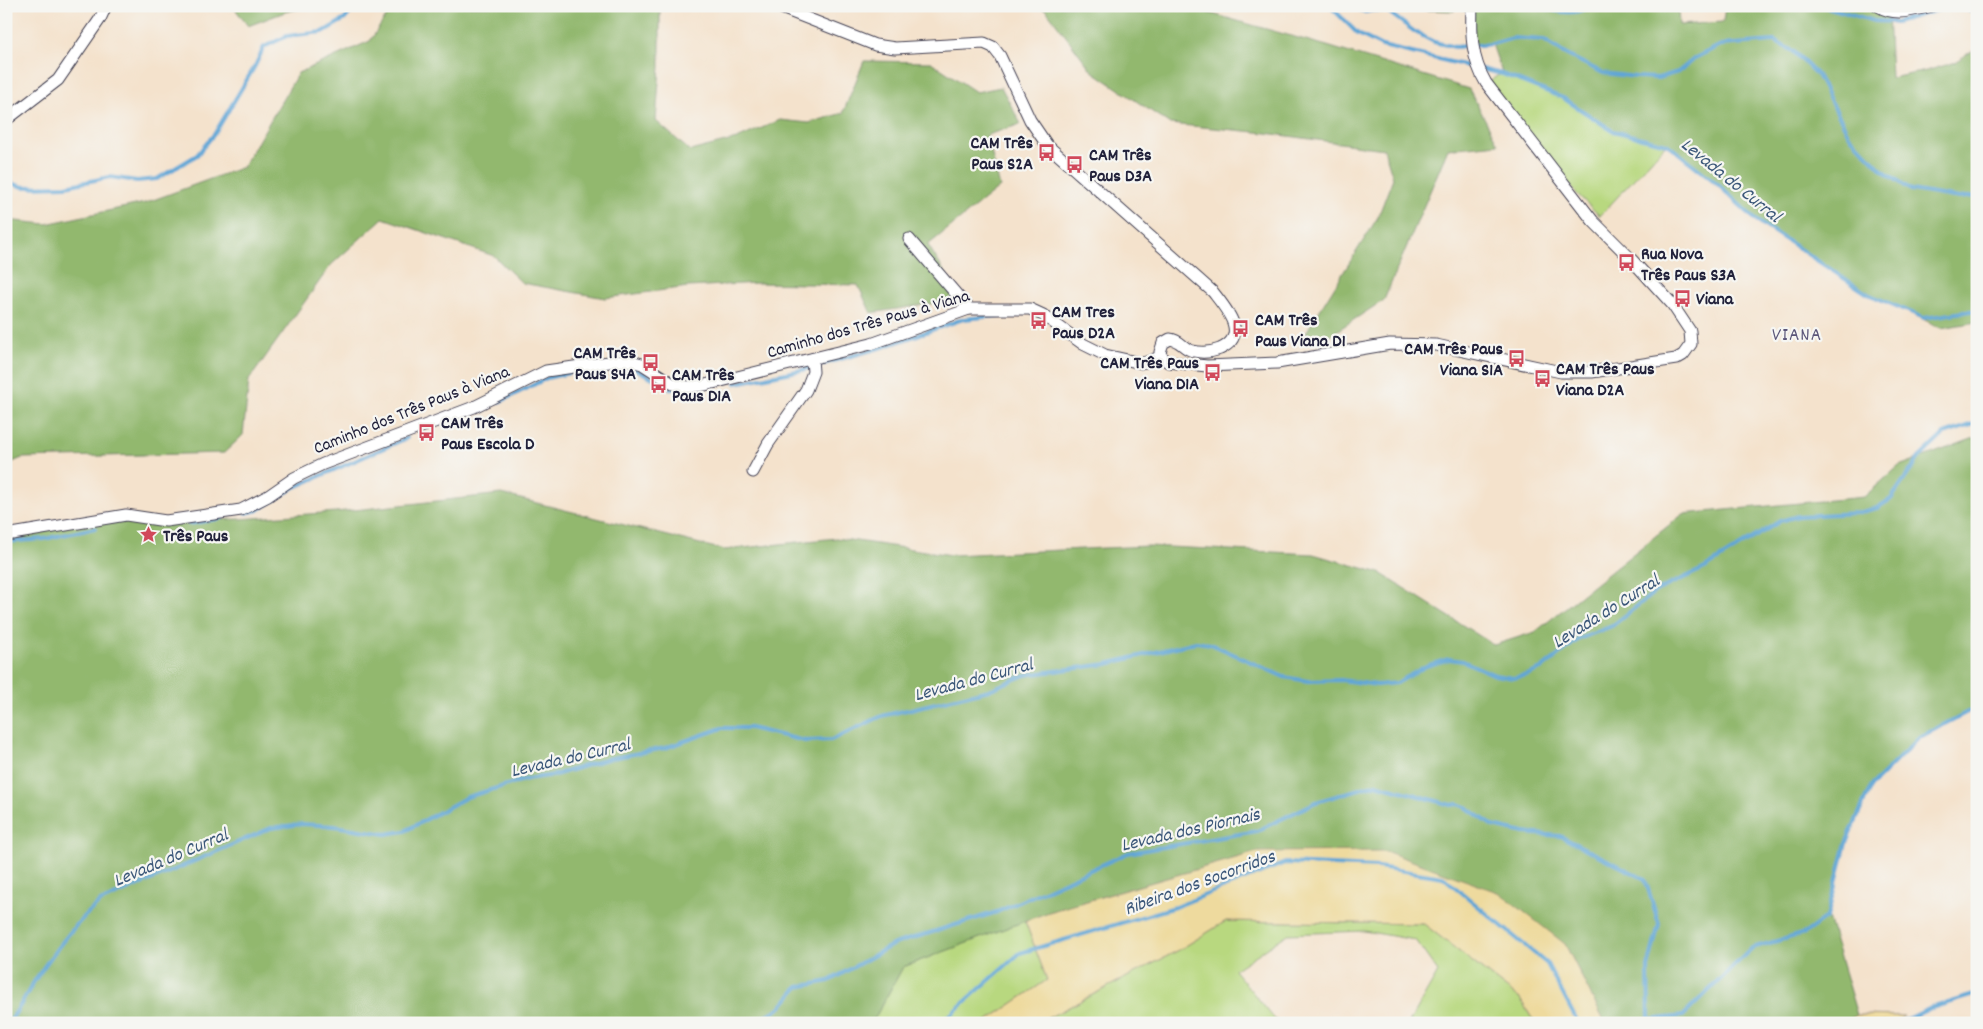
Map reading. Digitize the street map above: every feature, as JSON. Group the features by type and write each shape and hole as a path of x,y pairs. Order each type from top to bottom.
{"street":[{"path":"6,120 26,107 58,80 100,20 106,6"},
{"path":"776,6 875,45 895,48 969,42 984,43 993,47 1000,56 1030,120 1047,145 1213,292 1231,317 1234,323 1234,334 1231,340 1221,348 1211,351 1194,352 1186,348 1179,341 1170,339 1161,347 1161,356 1168,362 1207,366 1277,363 1390,344 1436,345 1561,372 1592,372 1676,359 1683,355 1691,344 1690,331 1672,304 1631,259 1592,221 1481,75 1472,48 1472,6"},
{"path":"1878,6 1888,12 1896,12 1932,6"},
{"path":"909,239 969,309"},
{"name":"Caminho dos Três Paus à Viana","path":"6,535 126,515 166,521 241,510 268,496 294,478 322,464 474,407 546,372 608,362 631,360 642,364 673,384 686,386 705,385 871,344 969,309 1030,309 1042,315 1083,344 1105,355 1141,363 1161,356"},
{"path":"753,472 768,444 806,390 813,372 812,359"}],"green space":[{"path":"233,6 311,6 285,12 248,26"},
{"path":"393,6 660,6 660,67 656,121 690,151 737,139 780,120 809,123 843,113 864,61 931,62 976,92 1001,87 1021,124 987,135 1000,187 928,245 961,299 871,313 858,285 758,283 688,287 605,298 522,283 494,256 383,218 331,265 249,380 243,435 224,453 22,458 6,465 6,220 46,224 145,203 243,167 298,73 370,41"},
{"path":"1038,6 1184,6 1327,46 1469,89 1498,144 1448,149 1384,300 1329,336 1305,334 1378,217 1393,178 1384,149 1266,133 1170,124 1092,71 1046,10"},
{"path":"1415,6 1454,6 1454,11 1424,10"},
{"path":"1472,6 1678,6 1679,25 1723,22 1725,6 1878,6 1888,12 1891,78 1953,63 1977,48 1977,322 1941,328 1869,293 1757,220 1714,180 1667,143 1613,130 1564,98 1502,73 1492,44 1475,45"},
{"path":"1502,73 1564,98 1613,130 1667,143 1600,216 1577,194 1486,83"},
{"path":"1977,437 1977,708 1921,738 1872,786 1847,843 1828,917 1857,1015 1844,1023 1605,1023 1565,944 1257,852 1049,912 903,967 872,1023 6,1023 6,535 126,515 166,521 240,519 336,512 501,494 724,550 836,538 952,555 1148,546 1313,554 1380,573 1494,645 1535,632 1683,514 1864,497 1899,466"},
{"path":"1025,921 1047,980 984,1023 872,1023 903,967"},
{"path":"1226,921 1424,924 1520,999 1535,1023 1409,1023 1438,972 1415,940 1364,931 1288,934 1234,970 1278,1023 1038,1023 1179,950"}],"sand":[{"path":"1385,851 1500,893 1565,944 1605,1023 1535,1023 1520,999 1424,924 1226,921 1179,950 1038,1023 984,1023 1047,980 1025,921 1049,912 1257,852"},
{"path":"1857,1015 1904,1016 1895,1023 1844,1023"}],"waterway":[{"path":"6,182 24,187 66,186 110,177 137,181 157,179 197,155 215,133 255,66 264,47 287,36 323,32 345,19 356,6"},
{"name":"Levada do Curral","path":"1330,6 1358,34 1382,46 1502,74 1563,98 1613,131 1667,144 1714,181 1757,221 1868,294 1924,318 1977,310"},
{"path":"1352,6 1365,12 1375,10 1387,11 1415,32 1434,42 1455,47 1492,44 1513,38 1544,40 1565,54 1603,73 1636,77 1658,78 1678,72 1695,58 1721,45 1774,41 1793,51 1817,75 1849,135 1881,169 1911,190 1959,198 1977,196"},
{"name":"Levada do Curral","path":"1540,6 1565,12 1578,11 1589,6"},
{"name":"Levada do Curral","path":"1823,6 1874,21 1896,22 1953,6"},
{"name":"Levada do Curral","path":"1961,6 1977,15"},
{"path":"736,383 802,370 883,347 963,319 1017,314"},
{"path":"630,366 664,384"},
{"path":"500,402 547,378 569,373"},
{"path":"670,388 684,392"},
{"name":"Levada do Curral","path":"8,1023 58,947 82,919 100,902 271,828 302,824 334,826 386,834 405,831 467,797 527,779 555,775 607,759 665,748 722,728 750,728 805,741 831,740 882,716 989,690 1025,675 1107,664 1196,642 1211,644 1284,677 1308,681 1341,680 1377,685 1397,683 1426,666 1449,659 1463,661 1495,675 1513,678 1527,675 1541,669 1579,639 1612,626 1656,591 1705,568 1780,521 1798,516 1857,513 1877,508 1891,499 1919,458 1944,434 1977,423"},
{"path":"246,513 258,510 293,488 407,438"},
{"path":"189,524 222,518"},
{"path":"6,542 44,539 95,528"},
{"name":"Levada dos Piornais","path":"754,1023 781,1007 798,987 829,981 894,944 997,912 1128,853 1257,831 1316,802 1376,784 1451,805 1458,804 1466,807 1493,826 1524,833 1560,836 1645,879 1659,924 1648,967 1649,1020 1683,1016 1752,948 1805,933 1827,917 1846,843 1871,786 1920,737 1977,707"},
{"name":"Ribeira dos Socorridos","path":"941,1023 1020,953 1175,907 1285,863 1378,867 1443,877 1547,964 1578,1023"},
{"name":"Ribeira dos Socorridos","path":"1899,1023 1931,1008 1977,994"}],"place":[{"name":"CAM Três Paus S2A","path":"1047,152"},
{"name":"CAM Três Paus D3A","path":"1075,164"},
{"name":"Rua Nova Três Paus S3A","path":"1627,263"},
{"name":"Viana","path":"1682,298"},
{"name":"CAM Tres Paus D2A","path":"1038,321"},
{"name":"CAM Três Paus Viana D1","path":"1241,329"},
{"name":"CAM Três Paus Viana S1A","path":"1517,358"},
{"name":"CAM Três Paus S4A","path":"650,362"},
{"name":"CAM Três Paus Viana D1A","path":"1213,372"},
{"name":"CAM Três Paus Viana D2A","path":"1542,378"},
{"name":"CAM Três Paus D1A","path":"658,384"},
{"name":"CAM Três Paus Escola D","path":"427,432"},
{"name":"Três Paus","path":"149,535"}],"district":[{"name":"VIANA","path":"1797,333"}]}
